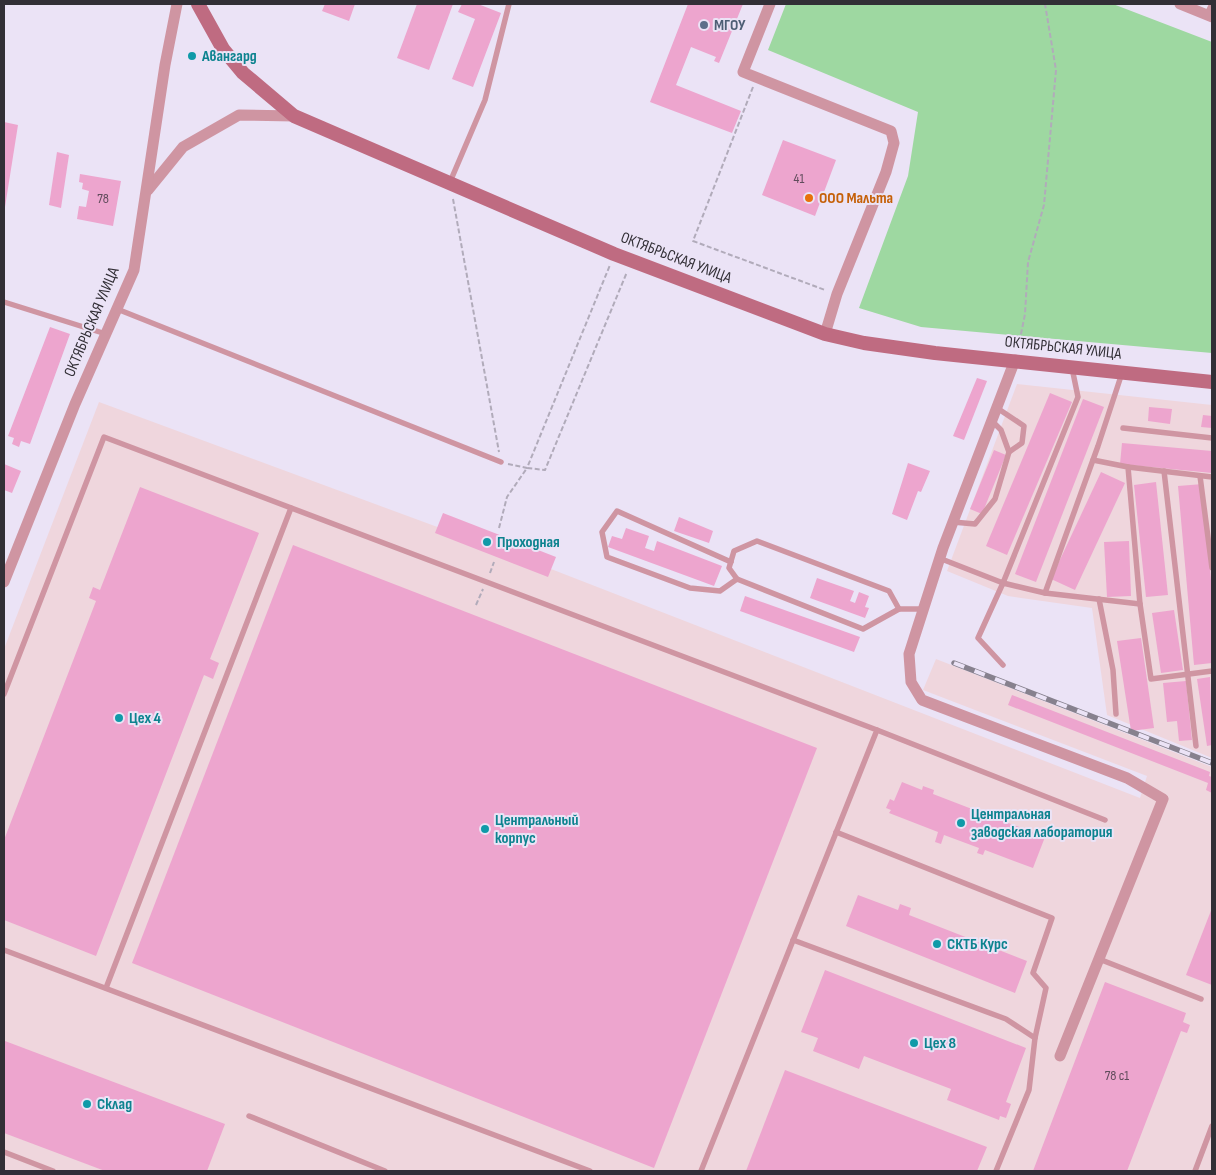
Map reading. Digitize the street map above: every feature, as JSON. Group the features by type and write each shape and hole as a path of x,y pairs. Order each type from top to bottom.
{"main road":[{"name":"ОКТЯБРЬСКАЯ УЛИЦА","path":"198,4 223,49 243,73 294,116 614,254 825,334 864,343 935,353 1212,382"}],"street":[{"name":"ОКТЯБРЬСКАЯ УЛИЦА","path":"4,582 134,270 165,65 177,4"},
{"path":"770,4 743,72 891,131 894,143 886,172 837,294 825,334"},
{"path":"1180,4 1210,12"},
{"path":"147,191 183,147 239,115 294,116"},
{"path":"1015,360 953,522 908,654 911,682 922,700 1127,778 1163,799 1060,1056"}],"lane":[{"path":"450,182 485,100 509,4"},
{"path":"4,302 106,334"},
{"path":"117,309 501,462"},
{"path":"1003,665 978,638 1003,583 1078,397 1072,367"},
{"path":"1045,593 1093,460 1122,372"},
{"path":"953,522 975,524 995,499 1009,452 1022,442 1024,426 997,408"},
{"path":"992,421 1001,430 1009,452"},
{"path":"1124,428 1212,438"},
{"path":"4,694 104,437 877,730 1105,820"},
{"path":"1093,460 1128,467 1212,477"},
{"path":"1128,467 1140,604 1151,678 1212,671"},
{"path":"1164,471 1196,746"},
{"path":"1200,476 1212,568"},
{"path":"106,988 292,508"},
{"path":"731,562 617,511 602,532 607,557 690,588 720,591 737,579"},
{"path":"899,609 889,591 757,541 734,551 730,568 737,579 863,629 899,609 923,609"},
{"path":"940,558 1003,583 1045,593 1140,604"},
{"path":"1099,599 1113,670 1116,714"},
{"path":"701,1171 877,730"},
{"path":"836,832 1052,918 1033,972 1046,988 1035,1038 1029,1090 996,1171"},
{"path":"793,940 1006,1019 1035,1038"},
{"path":"4,950 590,1171"},
{"path":"1099,959 1200,999"},
{"path":"249,1116 385,1171"},
{"path":"1195,1171 1212,1126"},
{"path":"4,1152 53,1171"}],"path":[{"path":"1015,360 1025,314 1028,262 1044,205 1056,70 1046,4"},
{"path":"753,76 693,241 837,294"},
{"path":"450,182 501,462 545,470 632,260"},
{"path":"500,528 507,497 527,468 614,254"}],"shaded area":[{"path":"1017,384 1212,405 1212,758 1107,715 1092,608 1008,596 947,571"},
{"path":"99,402 551,569 1140,798 1147,776 923,690 936,659 1212,767 1212,1171 4,1171 4,649"}],"green space":[{"path":"786,4 1113,4 1212,42 1212,353 921,327 859,308 908,176 918,112 768,50"}],"building":[{"path":"325,4 355,4 349,21 322,11"},
{"path":"417,4 453,4 429,70 397,58"},
{"path":"462,4 478,4 501,13 473,87 452,79 475,19 458,12"},
{"path":"688,4 743,4 719,63 714,61 716,57 691,47 676,85 741,111 732,133 650,102"},
{"path":"4,122 18,125 5,207 4,207"},
{"path":"783,140 836,160 815,216 762,195"},
{"path":"57,152 69,155 61,208 49,205"},
{"path":"80,174 121,181 113,226 77,219 79,206 86,207 89,191 82,189 83,183 79,182"},
{"path":"50,327 70,334 30,444 21,441 19,447 12,444 14,438 8,436"},
{"path":"977,378 987,381 964,440 953,436"},
{"path":"1050,393 1072,402 1007,555 986,546"},
{"path":"1083,399 1104,407 1036,582 1015,574"},
{"path":"1149,407 1172,409 1170,424 1148,421"},
{"path":"1203,415 1212,416 1212,428 1201,427"},
{"path":"1122,443 1212,451 1212,473 1120,464"},
{"path":"994,450 1006,455 982,514 970,509"},
{"path":"908,463 930,471 921,492 918,491 907,520 892,514"},
{"path":"4,464 21,471 12,493 4,490"},
{"path":"1101,472 1125,483 1075,590 1051,579"},
{"path":"1156,482 1168,595 1146,597 1134,485"},
{"path":"1203,484 1212,593 1212,663 1194,665 1178,486"},
{"name":"Цех 4","path":"140,487 259,533 210,659 219,663 213,679 204,675 96,956 4,920 4,840 96,601 89,598 93,587 100,590"},
{"name":"Проходная","path":"443,513 556,557 548,577 435,533"},
{"path":"679,517 713,531 709,543 674,531"},
{"path":"626,528 649,536 645,548 654,551 657,541 722,566 714,586 608,547 612,536 622,539"},
{"path":"1129,541 1131,596 1107,597 1104,542"},
{"name":"Центральный корпус","path":"293,545 817,748 654,1168 132,963"},
{"path":"817,578 854,591 850,601 855,603 859,592 869,596 865,607 869,608 865,618 810,598"},
{"path":"745,596 860,637 854,652 740,611"},
{"path":"1174,610 1183,670 1161,673 1152,613"},
{"path":"1141,638 1154,728 1131,731 1117,641"},
{"path":"1210,677 1212,745 1207,746 1197,679"},
{"path":"1186,681 1192,740 1179,741 1177,721 1167,722 1163,683"},
{"path":"1012,695 1210,772 1209,776 1212,777 1212,793 1206,790 1208,783 1008,705"},
{"name":"Центральная заводская лаборатория","path":"902,782 922,790 923,786 934,790 933,794 1045,837 1033,868 985,850 983,855 977,853 979,848 944,835 941,844 935,842 938,832 889,813 891,810 886,808 890,799 894,801"},
{"name":"СКТБ Курс","path":"858,895 898,910 900,904 911,908 909,915 1027,961 1015,993 846,926"},
{"path":"1212,908 1212,985 1186,975"},
{"name":"Цех 8","path":"825,970 1026,1048 1006,1102 1011,1104 1006,1118 1000,1116 999,1120 947,1100 951,1089 864,1056 859,1069 813,1051 818,1038 801,1032"},
{"path":"1105,982 1186,1013 1183,1022 1190,1025 1187,1033 1181,1031 1127,1171 1033,1171"},
{"name":"Склад","path":"5,1041 225,1124 207,1171 105,1171 4,1133"},
{"path":"785,1070 987,1147 977,1171 746,1171"}],"railway":[{"path":"954,663 1212,763"}],"place":[{"name":"МГОУ","path":"704,25"},
{"name":"Авангард","path":"192,56"},
{"name":"ООО Мальта","path":"809,198"},
{"name":"Проходная","path":"487,542"},
{"name":"Цех 4","path":"119,718"},
{"name":"Центральная заводская лаборатория","path":"961,823"},
{"name":"Центральный корпус","path":"485,829"},
{"name":"СКТБ Курс","path":"937,944"},
{"name":"Цех 8","path":"914,1043"},
{"name":"Склад","path":"87,1104"}]}
